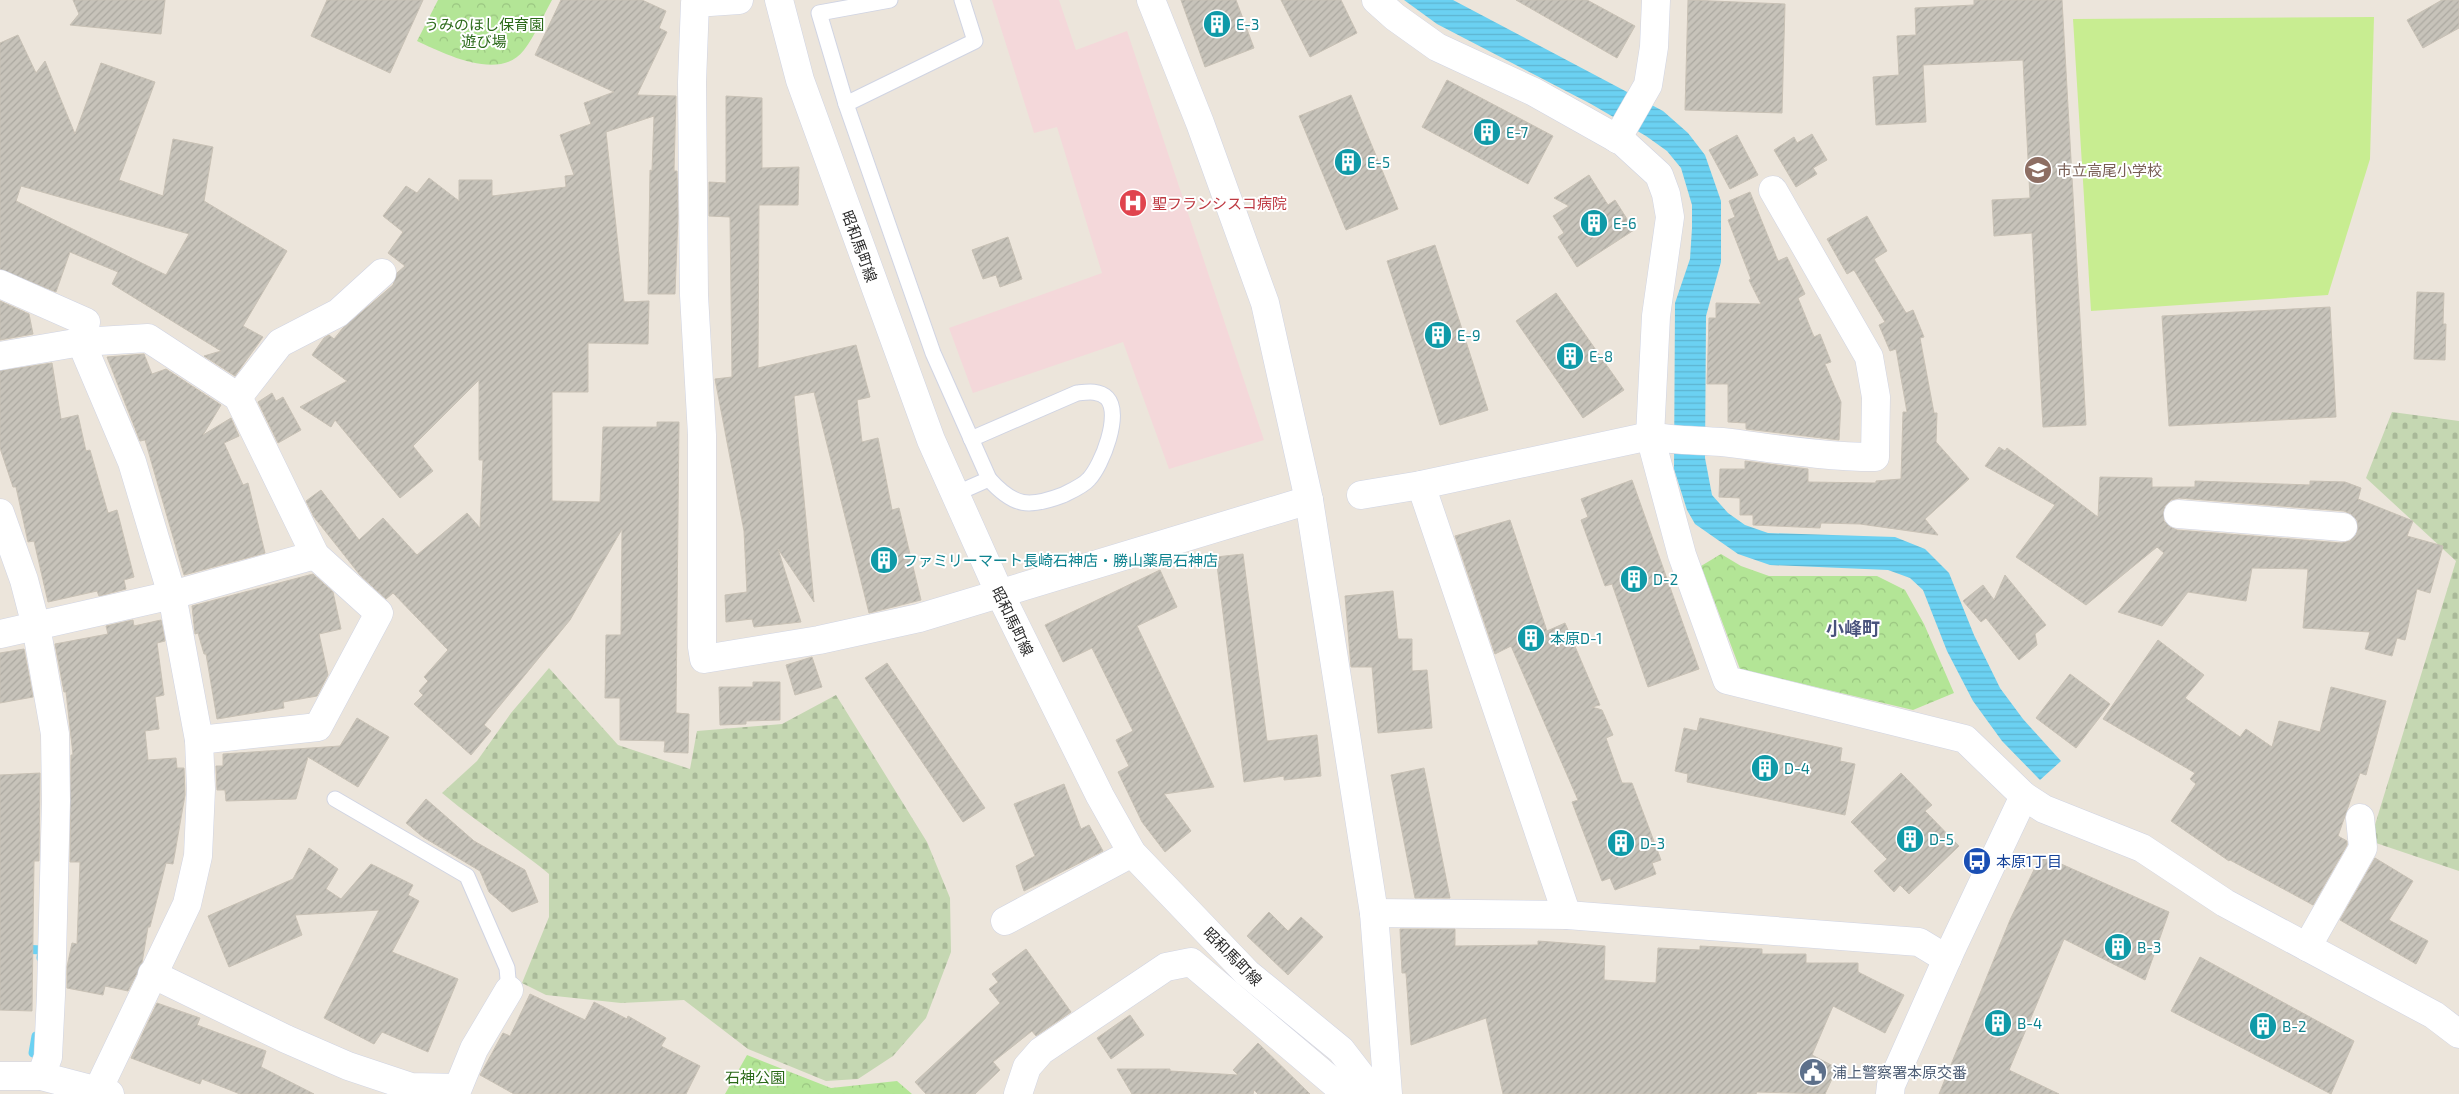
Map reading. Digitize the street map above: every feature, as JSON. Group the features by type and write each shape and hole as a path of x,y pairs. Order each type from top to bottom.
{"street":[{"path":"739,0 695,3 692,82 694,295 702,435 702,647 704,659 819,640 901,622 1310,500"},
{"name":"昭和馬町線","path":"779,0 807,98 928,430 1000,594 1100,796 1132,853 1247,973 1341,1050 1375,1094"},
{"path":"1151,0 1200,123 1265,304 1310,500 1374,914 1388,1094"},
{"path":"1376,0 1395,17 1437,47 1534,92 1620,136 1659,175 1666,194 1670,217 1656,316 1661,438 1682,555 1727,680 1965,739 2024,796 2044,809 2142,848 2224,903 2434,1015 2459,1034"},
{"path":"1620,136 1648,85 1654,47 1656,0"},
{"path":"1361,495 1661,438 1711,441 1850,457 1874,457 1876,397 1869,357 1773,190"},
{"path":"238,398 280,343 338,313 382,272"},
{"path":"0,284 86,322 81,342 132,462 172,595 199,740 201,790 198,856 187,904 152,974 101,1092 41,1076 0,1076"},
{"path":"0,356 81,342 148,338 238,398 315,555 379,612 318,727 199,740"},
{"path":"1421,485 1567,915"},
{"path":"0,513 24,580 36,626 55,734 56,801 52,995 48,1057 41,1076"},
{"path":"2178,514 2343,527"},
{"path":"0,634 172,595 315,555"},
{"path":"1890,1094 1891,1085 1947,958 2024,796"},
{"path":"2307,947 2328,913 2363,848 2360,818"},
{"path":"1005,921 1132,853"},
{"path":"1374,914 1567,915 1919,942 1947,958"},
{"path":"1018,1094 1027,1067 1041,1051 1166,967 1191,962 1347,1094"},
{"path":"152,974 286,1039 348,1066 410,1087 463,1091 474,1049 496,1008 509,990"}],"lane":[{"path":"890,0 819,13 846,104 934,353 971,438 989,479 1000,492 1016,502 1026,504 1048,501 1070,492 1088,481 1096,471 1110,436 1112,409 1107,398 1096,392 1078,393 971,438"},
{"path":"846,104 975,41 962,0"},
{"path":"956,494 989,479"},
{"path":"335,799 467,876 507,968 509,990"}],"shaded area":[{"name":"聖フランシスコ病院","path":"992,0 1059,0 1076,50 1127,31 1264,440 1169,469 1123,342 973,393 949,328 1102,273 1057,127 1034,133"}],"green space":[{"name":"うみのほし保育園 遊び場","path":"438,0 552,0 524,50 514,59 501,64 487,65 457,58 417,41"},
{"path":"2374,17 2370,159 2328,295 2091,311 2073,19"},
{"path":"2392,412 2459,421 2459,871 2370,841 2456,561 2366,478"},
{"path":"1721,554 1741,566 1769,576 1877,576 1905,590 1924,624 1954,693 1913,710 1740,669 1701,566"},
{"path":"549,668 618,745 690,769 697,731 782,724 836,695 927,842 950,898 951,952 926,1018 893,1056 858,1079 826,1081 748,1049 684,1000 621,1003 546,995 522,983 549,917 549,874 442,793 477,761 511,713"},
{"name":"石神公園","path":"747,1055 831,1088 897,1081 912,1094 725,1094"}],"water":[{"path":"1404,0 1453,0 1663,111 1688,133 1705,155 1721,201 1721,262 1706,316 1705,458 1712,495 1728,513 1745,525 1768,533 1895,537 1925,549 1949,573 1974,635 2000,688 2023,719 2061,761 2040,780 2002,741 1973,701 1947,651 1923,590 1910,578 1888,570 1770,565 1738,554 1695,524 1687,510 1674,469 1675,303 1690,259 1692,228 1692,205 1681,168 1667,151 1646,136 1591,104 1437,24"}],"building":[{"path":"73,0 165,0 161,34 70,25 79,14"},
{"path":"327,0 423,0 390,73 311,36"},
{"path":"561,0 642,0 666,11 659,28 667,32 637,95 676,96 674,171 677,171 678,216 675,294 648,294 650,170 652,171 654,116 606,132 624,302 649,301 648,344 588,343 588,392 552,392 552,501 600,502 603,427 657,427 657,422 679,422 676,713 689,714 688,753 664,752 665,741 620,740 620,698 605,698 606,635 621,635 622,529 570,620 484,725 491,731 471,755 414,704 423,695 419,691 428,681 424,677 448,650 393,593 386,599 360,575 314,517 306,501 321,490 359,540 383,518 417,555 467,513 480,528 483,460 479,460 479,380 413,446 433,471 400,498 335,420 331,427 300,407 347,381 312,355 324,338 329,335 334,339 343,328 393,285 397,273 405,266 388,253 403,232 383,216 406,186 417,193 429,178 459,201 459,180 492,180 492,196 566,187 565,176 574,175 560,135 591,124 584,103 614,92 535,55"},
{"name":"E-3","path":"1181,0 1236,0 1254,48 1205,67"},
{"path":"1281,0 1341,0 1357,33 1310,57"},
{"path":"1516,0 1587,0 1635,26 1617,58"},
{"path":"1688,0 1785,4 1782,113 1685,110"},
{"path":"1974,0 2062,0 2086,425 2043,427 2032,233 1994,236 1992,200 2030,198 2023,60 1923,65 1926,122 1876,125 1873,77 1899,75 1897,36 1916,35 1915,8 1974,5"},
{"path":"2442,0 2459,0 2459,28 2423,48 2407,20"},
{"path":"18,35 36,73 45,61 75,134 101,63 155,82 119,180 163,196 173,139 213,147 204,201 287,251 243,326 263,337 235,376 204,356 221,351 112,284 118,272 70,252 56,292 0,269 0,43","holes":["21,186 189,234 166,275 16,201"]},
{"name":"E-7","path":"1447,80 1553,136 1528,184 1422,127"},
{"name":"E-5","path":"1351,95 1398,209 1346,230 1299,116"},
{"path":"726,96 762,98 762,168 799,167 798,205 759,205 758,368 856,345 870,397 857,400 862,442 878,438 892,510 899,508 921,600 869,613 814,392 794,396 814,602 778,549 801,622 754,627 752,619 726,622 725,595 747,592 744,531 715,379 732,377 730,217 709,216 709,182 726,183"},
{"path":"1812,134 1827,160 1813,168 1817,174 1796,187 1774,150 1794,137 1797,143"},
{"path":"1737,135 1758,175 1730,189 1709,150"},
{"name":"E-6","path":"1589,175 1608,205 1615,200 1634,230 1577,267 1558,237 1564,233 1553,216 1569,206 1554,198"},
{"path":"1750,192 1778,261 1787,257 1805,294 1798,298 1814,337 1820,334 1831,362 1825,364 1841,402 1839,440 1746,429 1746,423 1728,422 1728,384 1707,384 1709,318 1716,318 1716,303 1761,304 1749,280 1751,279 1728,220 1735,217 1729,201"},
{"path":"1867,216 1887,251 1874,259 1906,313 1913,310 1924,337 1920,338 1934,413 1937,413 1936,442 1969,479 1925,519 1938,535 1860,524 1821,523 1820,528 1753,525 1753,515 1740,515 1740,498 1719,497 1720,469 1745,469 1745,461 1808,469 1808,482 1876,483 1876,481 1901,479 1903,412 1907,412 1896,349 1890,351 1879,325 1885,322 1854,270 1847,274 1827,239"},
{"path":"1008,237 1022,279 1000,287 996,275 983,279 972,250"},
{"name":"E-9","path":"1435,245 1488,410 1440,425 1387,261"},
{"path":"2417,292 2444,293 2443,324 2446,324 2445,360 2414,359"},
{"name":"E-8","path":"1556,293 1624,390 1583,418 1516,321"},
{"path":"0,301 29,314 33,334 0,340"},
{"path":"2330,307 2336,417 2169,426 2162,316"},
{"path":"144,354 152,374 166,369 221,405 203,435 231,418 239,436 224,443 243,485 248,483 265,553 184,575 145,440 140,441 107,357"},
{"path":"52,363 61,419 78,415 86,451 90,450 108,513 117,510 134,577 124,580 126,589 99,596 97,591 48,602 34,541 28,542 16,487 13,487 0,448 0,371"},
{"path":"272,393 276,401 283,397 301,430 278,443 258,402"},
{"path":"1999,447 2005,451 2007,448 2098,517 2100,477 2152,478 2152,487 2195,487 2195,481 2310,485 2310,481 2345,482 2361,488 2358,499 2413,521 2407,536 2443,546 2430,593 2417,589 2405,640 2397,638 2392,656 2365,649 2370,632 2303,628 2308,569 2252,568 2246,601 2188,592 2162,626 2118,612 2164,553 2157,547 2086,605 2016,557 2055,505 1985,466","holes":["2179,498 2344,511 2351,514 2357,520 2358,529 2356,535 2350,541 2342,543 2177,530 2170,527 2164,521 2163,512 2165,506 2171,500"]},
{"name":"D-2","path":"1632,480 1699,669 1648,687 1612,584 1605,586 1581,520 1588,517 1581,499"},
{"name":"本原D-1","path":"1510,520 1547,631 1565,623 1600,705 1592,707 1602,710 1613,735 1606,738 1622,783 1632,783 1661,860 1652,863 1656,874 1615,890 1610,878 1602,881 1572,802 1578,800 1511,646 1495,654 1455,536"},
{"path":"1243,554 1267,741 1317,735 1321,776 1284,780 1284,776 1244,782 1216,557"},
{"path":"1160,570 1177,607 1137,626 1214,787 1164,794 1191,831 1165,852 1142,822 1118,772 1129,766 1116,740 1133,731 1092,648 1063,662 1045,625"},
{"path":"313,574 333,592 341,629 319,634 328,675 317,696 283,702 284,708 217,719 206,654 204,654 198,633 195,634 192,606"},
{"path":"2005,575 2046,625 2035,634 2037,645 2019,660 1986,618 1981,622 1963,601 1983,585 1994,600"},
{"path":"1393,591 1398,639 1412,639 1412,671 1427,670 1432,728 1378,733 1372,667 1351,667 1345,596"},
{"path":"133,620 134,626 161,620 165,641 157,643 164,695 155,697 159,729 145,731 148,760 176,758 177,768 184,768 185,795 173,864 166,863 150,927 148,927 142,963 128,991 105,986 103,995 67,988 67,967 72,943 77,944 80,862 70,862 71,755 73,755 66,692 64,692 55,644 108,634 106,626"},
{"path":"2158,640 2204,675 2185,698 2240,737 2246,729 2272,747 2279,721 2320,732 2331,687 2386,701 2366,775 2360,773 2338,836 2347,841 2347,845 2313,905 2229,861 2171,821 2196,784 2190,779 2195,773 2103,719"},
{"path":"24,649 33,697 0,703 0,653"},
{"path":"812,657 822,687 795,695 786,665"},
{"path":"887,663 985,808 963,822 865,678"},
{"path":"2070,674 2110,704 2076,748 2036,718"},
{"path":"753,682 780,682 780,720 746,721 746,724 720,725 719,687 753,687"},
{"path":"357,718 389,737 358,787 308,757 296,799 226,801 225,790 217,790 216,766 223,766 223,754 340,746"},
{"name":"D-4","path":"1700,718 1842,748 1840,761 1855,764 1845,815 1687,782 1688,774 1675,771 1684,728 1697,731"},
{"path":"1424,768 1450,898 1415,898 1391,775"},
{"path":"40,773 39,861 34,861 32,1011 0,1010 0,775"},
{"name":"D-5","path":"1901,773 1932,805 1925,811 1959,846 1909,894 1900,885 1894,892 1874,871 1887,859 1851,822"},
{"path":"1064,784 1081,829 1089,825 1103,851 1024,891 1016,866 1035,856 1014,804"},
{"path":"426,799 474,841 525,870 538,902 512,912 489,892 480,871 423,837 406,823"},
{"path":"309,848 338,869 326,889 341,899 371,864 413,885 408,895 419,901 392,952 458,979 428,1052 382,1032 374,1044 324,1018 379,910 295,915 302,935 229,967 208,916 293,879"},
{"path":"2041,855 2169,912 2145,980 2064,939 2009,1070 2059,1094 1939,1094 2010,920"},
{"path":"2375,858 2413,881 2389,920 2428,941 2416,964 2340,920"},
{"path":"1269,912 1288,931 1301,917 1323,937 1288,975 1247,936"},
{"path":"1400,929 1455,929 1455,946 1538,945 1538,941 1605,946 1604,980 1656,983 1658,948 1700,950 1700,946 1762,949 1762,954 1806,954 1806,963 1858,963 1858,972 1904,995 1885,1033 1833,1006 1812,1055 1837,1068 1825,1094 1757,1092 1756,1094 1503,1094 1486,1018 1411,1045 1406,973 1402,973"},
{"path":"1026,949 1071,1012 1036,1036 1032,1031 993,1062 1000,1070 975,1094 926,1094 915,1082 1000,1003 989,989 998,982 992,974"},
{"name":"B-2","path":"2200,957 2354,1041 2331,1094 2171,1011"},
{"path":"530,994 585,1020 594,1002 627,1019 628,1016 666,1038 661,1046 700,1066 686,1094 514,1094 480,1075 503,1033 510,1036"},
{"path":"157,1003 200,1018 197,1025 266,1051 261,1067 314,1094 240,1094 202,1079 200,1084 131,1058"},
{"path":"1130,1015 1144,1035 1111,1059 1097,1038"},
{"path":"1258,1043 1310,1094 1258,1094 1254,1090 1253,1094 1132,1094 1117,1069 1170,1069 1170,1071 1238,1075 1233,1070"}],"waterway":[{"path":"0,948 42,950 41,958"},
{"path":"33,1053 36,1036"}],"place":[{"name":"E-3","path":"1217,24"},
{"name":"E-7","path":"1487,132"},
{"name":"E-5","path":"1348,162"},
{"name":"市立高尾小学校","path":"2038,170"},
{"name":"聖フランシスコ病院","path":"1133,203"},
{"name":"E-6","path":"1594,223"},
{"name":"E-9","path":"1438,335"},
{"name":"E-8","path":"1570,356"},
{"name":"ファミリーマート長崎石神店・勝山薬局石神店","path":"884,560"},
{"name":"D-2","path":"1634,579"},
{"name":"本原D-1","path":"1531,638"},
{"name":"D-4","path":"1765,768"},
{"name":"D-5","path":"1910,839"},
{"name":"D-3","path":"1621,843"},
{"name":"本原1丁目","path":"1977,861"},
{"name":"B-3","path":"2118,947"},
{"name":"B-4","path":"1998,1023"},
{"name":"B-2","path":"2263,1026"},
{"name":"浦上警察署本原交番","path":"1813,1072"}],"district":[{"name":"小峰町","path":"1853,628"}]}
